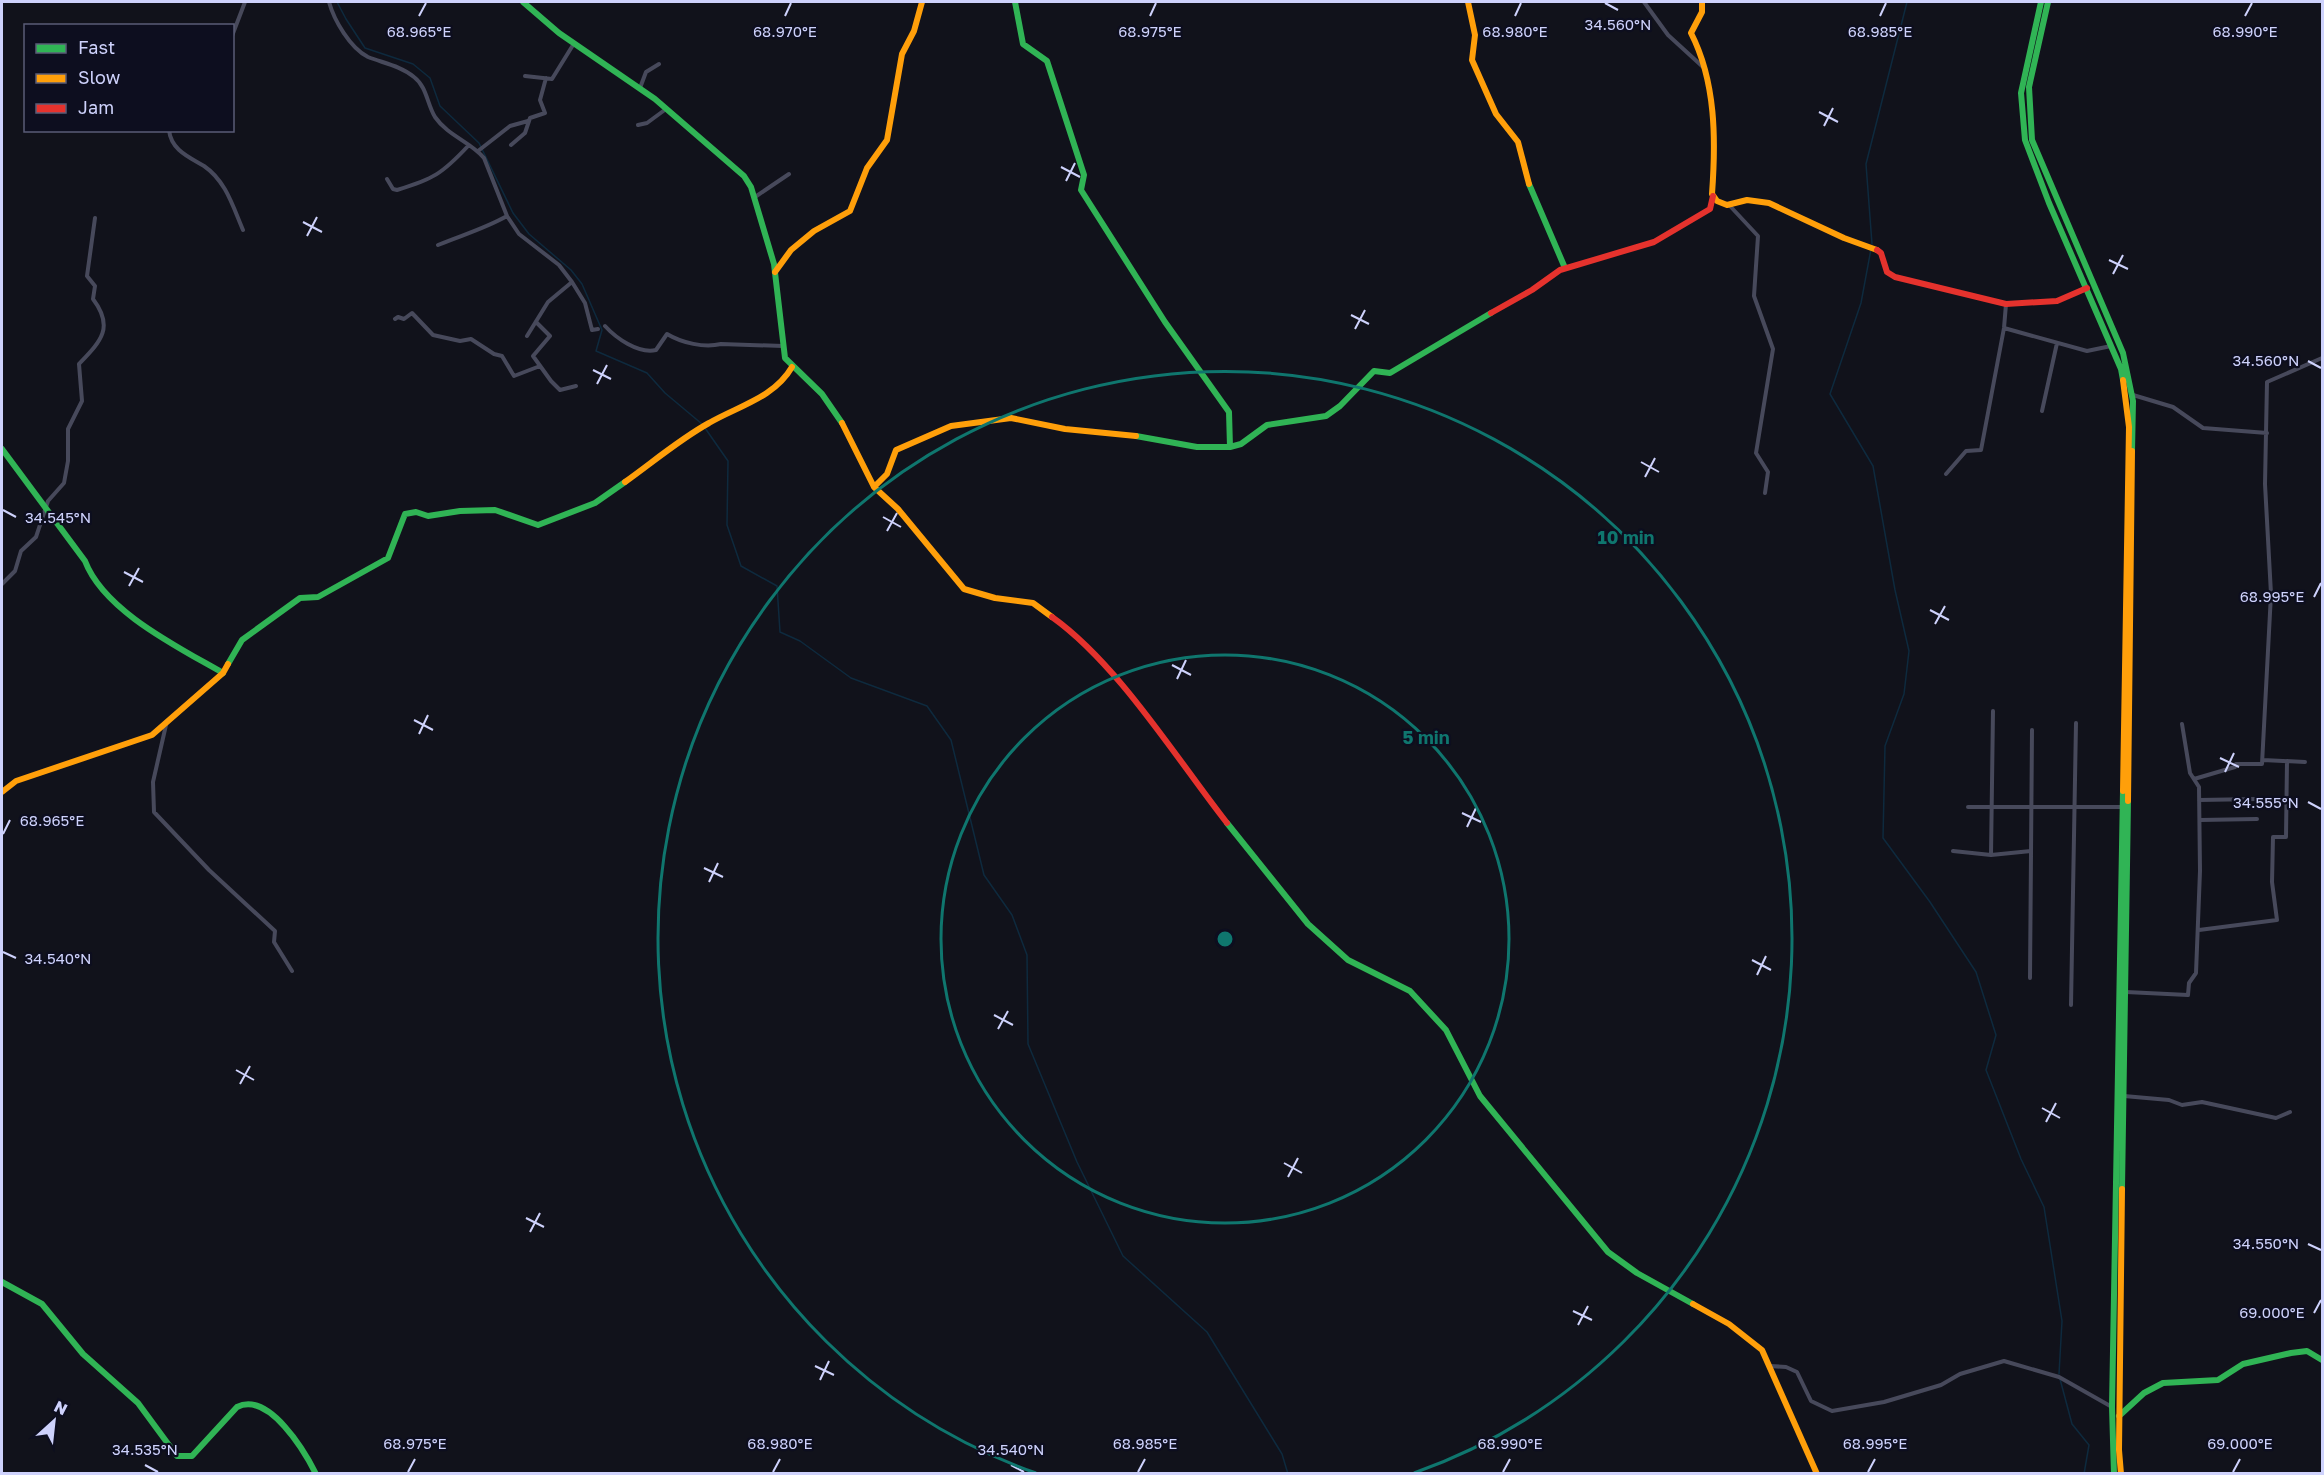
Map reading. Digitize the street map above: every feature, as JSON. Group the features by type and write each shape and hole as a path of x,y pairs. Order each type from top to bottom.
{"street":[{"path":"234,31 245,2"},
{"path":"329,2 342,30 355,47 365,56 413,75 421,84 435,117 459,141 479,149 507,216 519,234 560,265 585,303 592,330 598,329"},
{"path":"523,2 573,45 667,108 744,176 755,197 775,272 785,358 822,394 838,415 874,487 898,509 964,589 994,598 1033,603 1076,637 1127,692 1308,924 1348,960 1410,991 1446,1030 1480,1096 1608,1252 1637,1273 1705,1310 1750,1338 1762,1350 1817,1473"},
{"path":"775,272 791,250 814,231 850,211 867,168 887,140 902,54 914,31 922,2"},
{"path":"1015,2 1023,44 1047,61 1084,175 1081,190 1165,322 1229,412 1230,447"},
{"path":"1468,2 1475,35 1472,60 1496,114 1518,142 1527,179 1565,268"},
{"path":"1644,2 1668,36 1703,67"},
{"path":"874,487 887,474 896,450 951,426 990,418 1011,418 1065,429 1141,436 1197,447 1230,447 1240,444 1267,425 1326,416 1340,406 1374,371 1390,373 1522,295 1533,292 1539,283 1565,268 1593,257 1653,243 1710,208 1713,196 1710,98 1700,46 1691,33 1702,12 1702,2"},
{"path":"2041,2 2021,93 2025,140 2121,369 2127,395 2129,427 2114,1473"},
{"path":"2048,2 2027,92 2026,113 2032,140 2123,353 2132,395 2134,435 2126,992 2112,1407 2116,1416 2121,1473"},
{"path":"525,76 552,79 573,45"},
{"path":"640,88 646,72 659,64"},
{"path":"479,149 510,126 545,113 540,100 546,78"},
{"path":"638,126 647,123 667,108"},
{"path":"511,145 525,133 528,121"},
{"path":"169,132 169,137 179,152 205,167 222,183 243,230"},
{"path":"387,179 393,189 397,190 420,183 444,172 468,146"},
{"path":"755,197 789,174"},
{"path":"1713,196 1722,204 1730,206 1752,199 1790,211 1815,226 1881,253 1887,272 1895,277 2006,304 2057,301 2087,288"},
{"path":"1730,206 1758,237 1754,296 1773,349 1756,453 1768,472 1765,493"},
{"path":"438,245 465,237 476,229 487,227 507,216"},
{"path":"2,584 15,571 21,551 36,537 48,501 64,483 68,461 68,429 82,401 79,364 99,342 105,325 102,311 93,299 95,286 87,276 95,218"},
{"path":"527,336 548,302 572,282"},
{"path":"1946,474 1966,451 1981,450 2004,328 2006,304"},
{"path":"395,319 398,317 404,319 412,312 433,335 460,341 471,339 494,354 502,356 514,376 540,366"},
{"path":"537,323 550,336 533,356 560,390 576,386"},
{"path":"605,326 623,342 651,351 656,350 667,334 681,343 712,346 721,344 783,346"},
{"path":"2004,328 2087,351 2112,345"},
{"path":"2042,411 2057,343"},
{"path":"2194,778 2235,767 2236,764 2262,764 2271,594 2265,484 2267,382 2322,358"},
{"path":"2,792 16,781 152,735 223,673 242,640 300,598 318,597 388,558 405,514 416,512 428,516 460,511 495,510 538,525 595,503 705,426 762,397 785,379 792,367"},
{"path":"2132,395 2173,407 2203,428 2266,433"},
{"path":"2,449 86,561 86,571 108,596 164,640 223,673"},
{"path":"1991,855 1993,711"},
{"path":"2071,1005 2076,723"},
{"path":"2126,992 2188,995 2189,983 2196,973 2199,930 2199,787 2190,773 2182,724"},
{"path":"166,725 153,782 154,812 209,870 275,931 274,942 292,970"},
{"path":"2030,978 2032,730"},
{"path":"2263,760 2305,762"},
{"path":"2199,930 2277,920 2272,882 2273,837 2286,837 2287,761"},
{"path":"2199,800 2258,799"},
{"path":"1968,807 2122,807"},
{"path":"2200,820 2257,819"},
{"path":"1953,851 1991,855 2031,851"},
{"path":"2121,1095 2169,1100 2182,1105 2202,1102 2276,1118 2290,1112"},
{"path":"2,1282 18,1293 42,1304 83,1354 138,1403 163,1441 177,1456 192,1456 237,1407 242,1404 251,1404 286,1425 298,1439 316,1473"},
{"path":"2116,1416 2144,1393 2163,1383 2218,1380 2243,1364 2299,1352 2307,1351 2322,1360"},
{"path":"1770,1366 1786,1367 1797,1372 1811,1401 1832,1411 1847,1410 1922,1391 1941,1385 1960,1374 2004,1361 2059,1377 2112,1407"}],"waterway":[{"path":"337,2 365,48 413,64 430,78 440,106 479,143 513,213 529,234 571,270 582,284 602,330 596,351 647,373 665,393 702,424"},
{"path":"1872,244 1866,164 1907,2"},
{"path":"1871,249 1861,303 1830,394 1873,466 1895,590 1909,651 1904,694 1885,746 1883,838 1930,902 1976,972 1996,1035 1986,1070 2021,1159 2044,1207 2062,1321 2059,1374"},
{"path":"705,428 728,461 727,525 741,566 777,586 780,632 800,641 851,678 927,706 951,740 984,875 1012,915 1027,955 1028,1044 1077,1162 1123,1256 1207,1332 1282,1454 1288,1474"},
{"path":"2060,1379 2072,1424 2089,1445 2084,1474"}],"traffic: fast":[{"path":"523,2 559,33 655,99 744,176 751,187 774,264 785,358 822,394 842,423"},
{"path":"1015,2 1023,44 1047,61 1084,175 1081,190 1165,322 1229,412 1230,447"},
{"path":"2041,2 2021,93 2025,140 2049,203 2121,369 2123,380"},
{"path":"2048,2 2029,87 2032,140 2123,353 2133,401 2132,451"},
{"path":"1529,184 1565,268"},
{"path":"1136,436 1197,447 1230,447 1241,444 1267,425 1326,416 1340,406 1374,371 1390,373 1491,313"},
{"path":"2,449 85,561 108,596 144,626 223,673"},
{"path":"228,664 242,640 300,598 318,597 388,558 405,514 416,512 428,516 460,511 495,510 538,525 595,503 625,482"},
{"path":"2114,1474 2112,1407 2123,791"},
{"path":"2122,1189 2128,801"},
{"path":"1227,823 1308,924 1348,960 1410,991 1446,1030 1480,1096 1608,1252 1637,1273 1693,1304"},
{"path":"2,1282 42,1304 83,1354 138,1403 177,1456 192,1456 237,1407 249,1404 273,1415 284,1426 304,1452 316,1474"},
{"path":"2119,1416 2144,1393 2163,1383 2218,1380 2243,1364 2291,1353 2307,1351 2322,1360"}],"traffic: slow":[{"path":"775,272 791,250 814,231 850,211 867,168 887,140 902,54 914,31 922,2"},
{"path":"1468,2 1475,35 1472,60 1496,114 1518,142 1529,184"},
{"path":"1702,2 1702,12 1691,33 1710,91 1714,132 1712,194 1717,201 1727,205 1747,200 1769,203 1844,238 1877,250"},
{"path":"625,482 698,429 765,394 776,386 792,367"},
{"path":"2123,380 2129,427 2123,791"},
{"path":"874,487 887,474 896,450 951,426 1011,418 1065,429 1136,436"},
{"path":"842,423 874,487 898,509 964,589 995,598 1033,603 1052,617"},
{"path":"2128,801 2132,451"},
{"path":"2,792 16,781 152,735 223,673 228,664"},
{"path":"2121,1474 2119,1450 2122,1189"},
{"path":"1693,1304 1729,1324 1762,1350 1817,1474"}],"traffic: jam":[{"path":"1491,313 1532,290 1560,270 1654,242 1710,209 1713,196"},
{"path":"1877,250 1881,253 1887,272 1895,277 2006,304 2057,301 2087,288"},
{"path":"1052,617 1100,660 1123,686 1227,823"}]}
